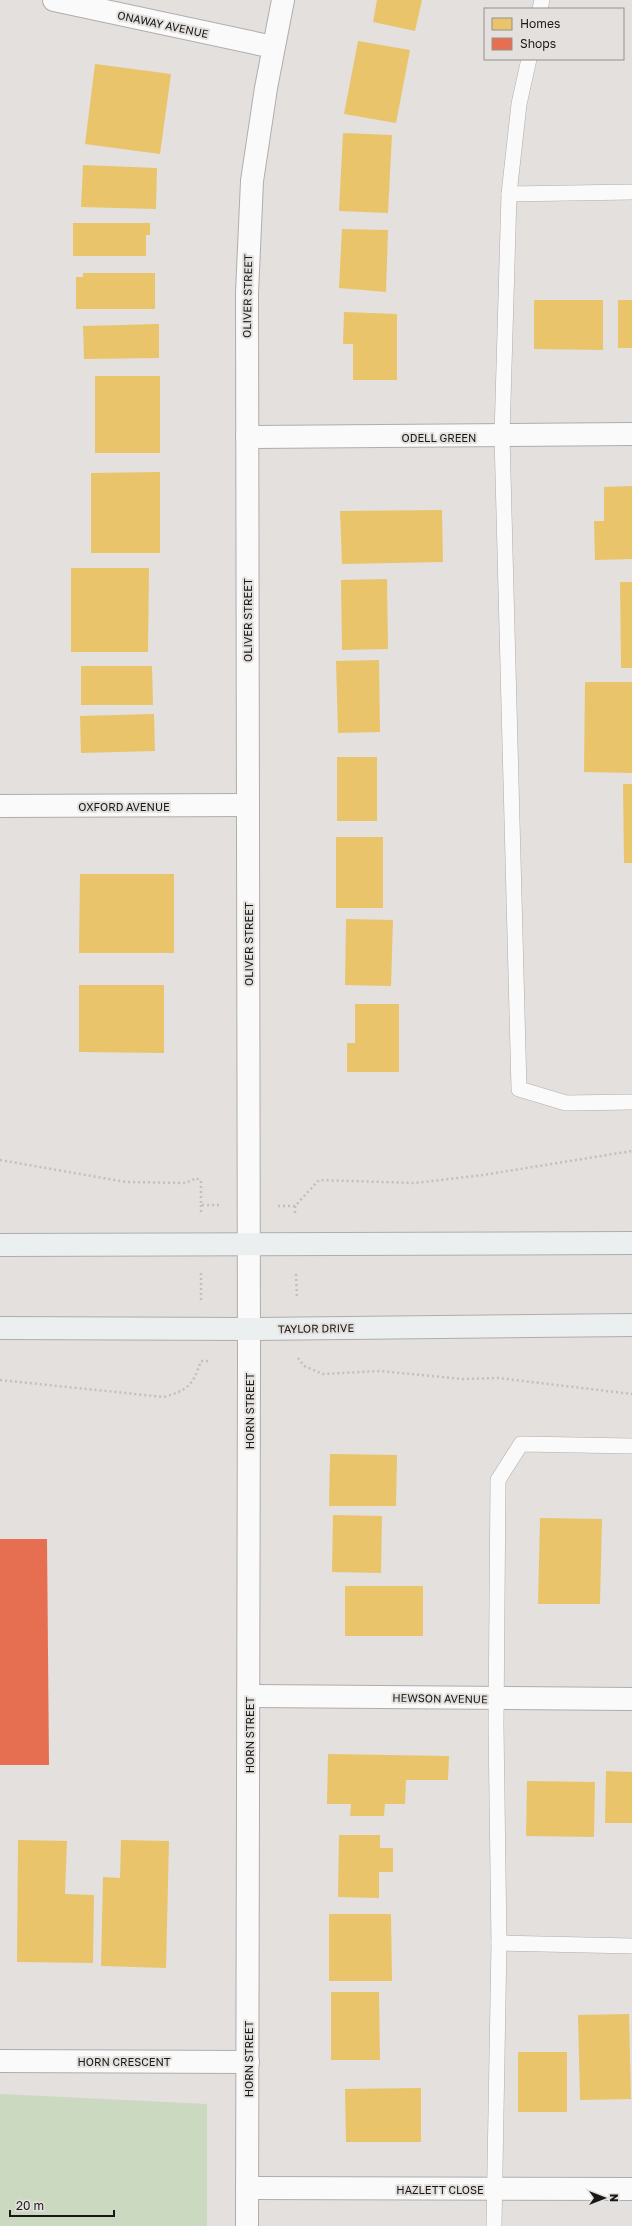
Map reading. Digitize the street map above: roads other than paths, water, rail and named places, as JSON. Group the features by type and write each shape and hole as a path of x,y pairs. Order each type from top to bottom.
{"main road":[{"path":"0,1245 201,1243 632,1243"},
{"name":"TAYLOR DRIVE","path":"0,1328 249,1329 632,1325"}],"street":[{"name":"ONAWAY AVENUE","path":"54,0 273,47"},
{"name":"OLIVER STREET","path":"248,1243 248,237 252,181 273,47 283,0"},
{"name":"ODELL GREEN","path":"247,438 632,434"},
{"name":"OXFORD AVENUE","path":"0,806 248,805"},
{"name":"HORN STREET","path":"247,2226 249,1696 248,1243"},
{"name":"HEWSON AVENUE","path":"249,1696 632,1699"},
{"name":"HORN CRESCENT","path":"0,2061 248,2062"},
{"name":"HAZLETT CLOSE","path":"247,2188 632,2189"}],"lane":[{"path":"529,60 519,104 510,194 502,436 519,1090 566,1103 632,1102"},
{"path":"510,194 632,192"},
{"path":"494,2226 499,1943 496,1699 498,1480 521,1444 632,1446"},
{"path":"499,1943 632,1946"}]}
